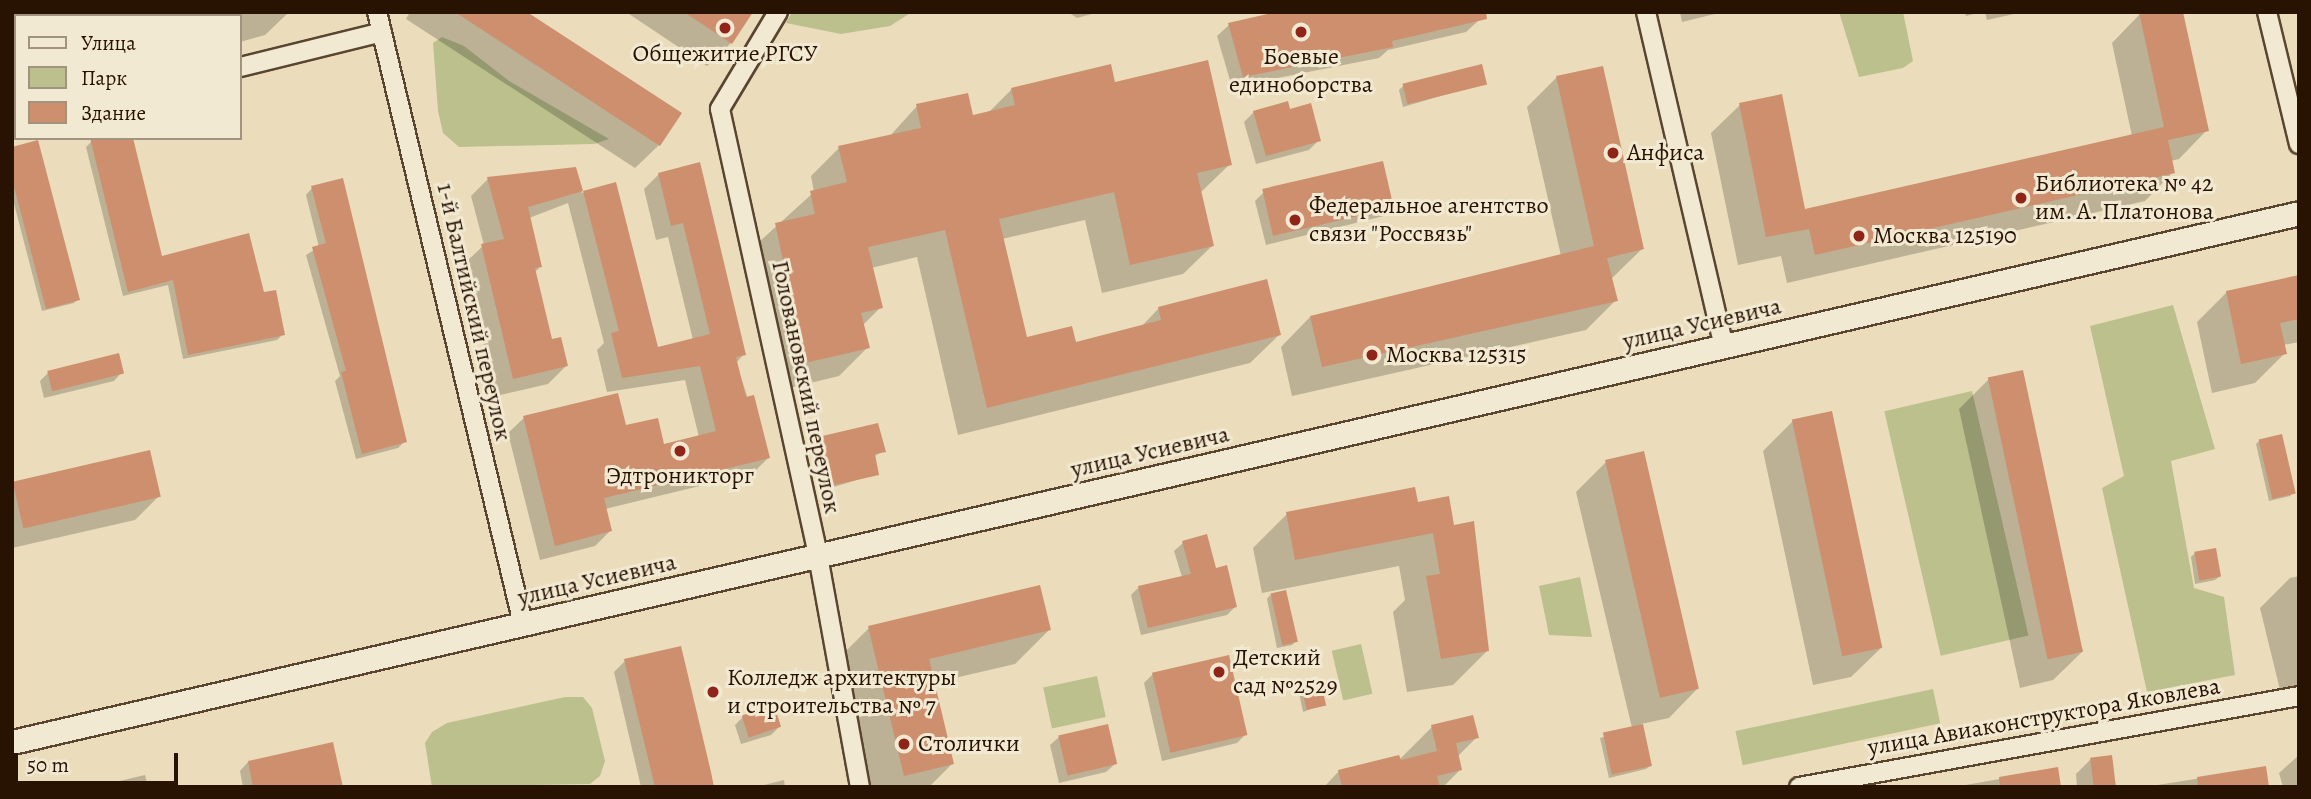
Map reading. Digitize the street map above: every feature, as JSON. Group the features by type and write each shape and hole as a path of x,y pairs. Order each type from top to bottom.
{"street":[{"name":"1-й Балтийский переулок","path":"377,12 523,624"},
{"name":"Головановский переулок","path":"778,12 720,109 818,556 860,787"},
{"path":"1646,12 1724,346"},
{"path":"2267,12 2299,144"},
{"path":"242,66 382,32"},
{"name":"улица Усиевича","path":"12,742 2299,213"},
{"name":"улица Авиаконструктора Яковлева","path":"1799,787 2299,696"}],"green space":[{"path":"792,12 912,12 890,26 841,34 786,23"},
{"path":"1839,12 1903,12 1913,61 1903,68 1859,77"},
{"path":"442,37 464,46 509,81 609,139 594,144 459,147 443,133 438,111 433,43"},
{"path":"2173,305 2215,449 2171,461 2194,588 2224,597 2235,675 2147,692 2102,488 2124,476 2090,326"},
{"path":"1972,391 2028,636 1941,656 1884,411"},
{"path":"1580,577 1592,637 1549,635 1539,586"},
{"path":"1361,644 1372,694 1343,700 1332,651"},
{"path":"1097,676 1106,717 1052,729 1043,687"},
{"path":"1933,689 1940,723 1743,765 1735,731"},
{"path":"565,697 583,697 592,708 605,761 600,776 590,784 432,787 425,743 432,732 447,723"}],"building":[{"path":"455,12 527,12 682,113 660,146"},
{"name":"Общежитие РГСУ","path":"684,12 753,12 732,44"},
{"path":"1276,12 1486,12 1487,19 1392,41 1393,47 1243,77 1228,23"},
{"path":"2139,12 2183,12 2209,131 2168,140 2175,173 1815,255 1809,229 1766,237 1739,103 1782,94 1805,209 2164,127"},
{"path":"1208,60 1232,165 1197,173 1214,246 1130,265 1114,192 999,219 1027,337 1072,326 1076,342 1161,320 1158,307 1267,279 1281,335 987,408 945,230 868,247 883,308 861,313 870,348 805,363 775,223 815,214 810,191 847,182 838,146 921,128 916,104 968,93 973,115 1015,105 1011,88 1111,64 1115,82"},
{"path":"1482,64 1487,84 1408,104 1402,84"},
{"path":"1603,66 1644,249 1607,258 1618,301 1322,367 1310,316 1594,246 1556,76"},
{"path":"1288,101 1290,109 1311,103 1321,141 1266,156 1253,111"},
{"path":"38,140 80,300 46,309 12,179 12,147"},
{"path":"90,140 133,140 162,256 249,233 264,292 276,290 285,335 188,355 173,280 128,292"},
{"path":"1383,161 1394,208 1273,236 1262,189"},
{"path":"700,162 746,355 736,357 746,397 754,395 770,458 604,498 612,531 555,546 523,416 618,393 626,425 658,418 664,444 716,431 700,366 622,378 611,333 619,331 583,191 616,182 658,347 710,334 683,223 671,226 658,173"},
{"path":"576,167 583,191 528,207 542,267 535,268 552,339 561,337 568,366 513,379 481,244 504,239 487,177"},
{"path":"343,178 407,442 362,454 341,372 346,371 312,247 326,243 311,186"},
{"path":"2299,275 2299,319 2280,323 2287,354 2241,364 2226,291"},
{"path":"119,353 124,373 52,391 47,371"},
{"path":"2023,370 2083,652 2048,659 1988,377"},
{"path":"1832,411 1882,648 1842,656 1792,420"},
{"path":"878,423 886,452 875,454 879,475 830,486 818,437"},
{"path":"2282,434 2296,493 2272,499 2259,439"},
{"path":"150,450 161,497 23,528 13,482"},
{"path":"1644,451 1699,689 1660,698 1605,460"},
{"path":"1415,487 1418,502 1449,496 1454,525 1474,521 1489,651 1441,659 1426,576 1440,574 1433,533 1295,560 1286,512"},
{"path":"1207,534 1216,568 1227,565 1237,607 1148,628 1138,586 1191,574 1182,541"},
{"path":"2216,548 2221,577 2199,580 2194,552"},
{"path":"1040,585 1051,630 929,659 954,764 904,776 868,626"},
{"path":"1286,590 1298,642 1282,645 1270,594"},
{"path":"681,646 714,787 655,787 624,659"},
{"path":"1229,655 1247,735 1170,753 1152,673"},
{"path":"1321,683 1326,705 1307,710 1302,687"},
{"path":"774,705 781,727 749,737 742,716"},
{"path":"1473,715 1479,738 1456,743 1462,770 1437,776 1440,787 1342,787 1338,770 1399,755 1401,760 1437,751 1431,725"},
{"path":"1108,724 1117,764 1068,775 1058,735"},
{"path":"1643,724 1652,766 1612,775 1603,733"},
{"path":"333,742 343,787 253,787 248,761"},
{"path":"2112,755 2116,787 2094,787 2090,758"},
{"path":"2266,766 2269,787 2198,787 2197,777"},
{"path":"2058,767 2061,787 2000,787 1999,777"}],"place":[{"name":"Общежитие РГСУ","path":"725,28"},
{"name":"Боевые единоборства","path":"1301,32"},
{"name":"Анфиса","path":"1613,153"},
{"name":"Библиотека № 42 им. А. Платонова","path":"2021,198"},
{"name":"Федеральное агентство связи \"Россвязь\"","path":"1295,220"},
{"name":"Москва 125190","path":"1859,236"},
{"name":"Москва 125315","path":"1372,355"},
{"name":"Эдтроникторг","path":"680,451"},
{"name":"Детский сад №2529","path":"1219,672"},
{"name":"Колледж архитектуры и строительства № 7","path":"713,692"},
{"name":"Столички","path":"904,744"}]}
